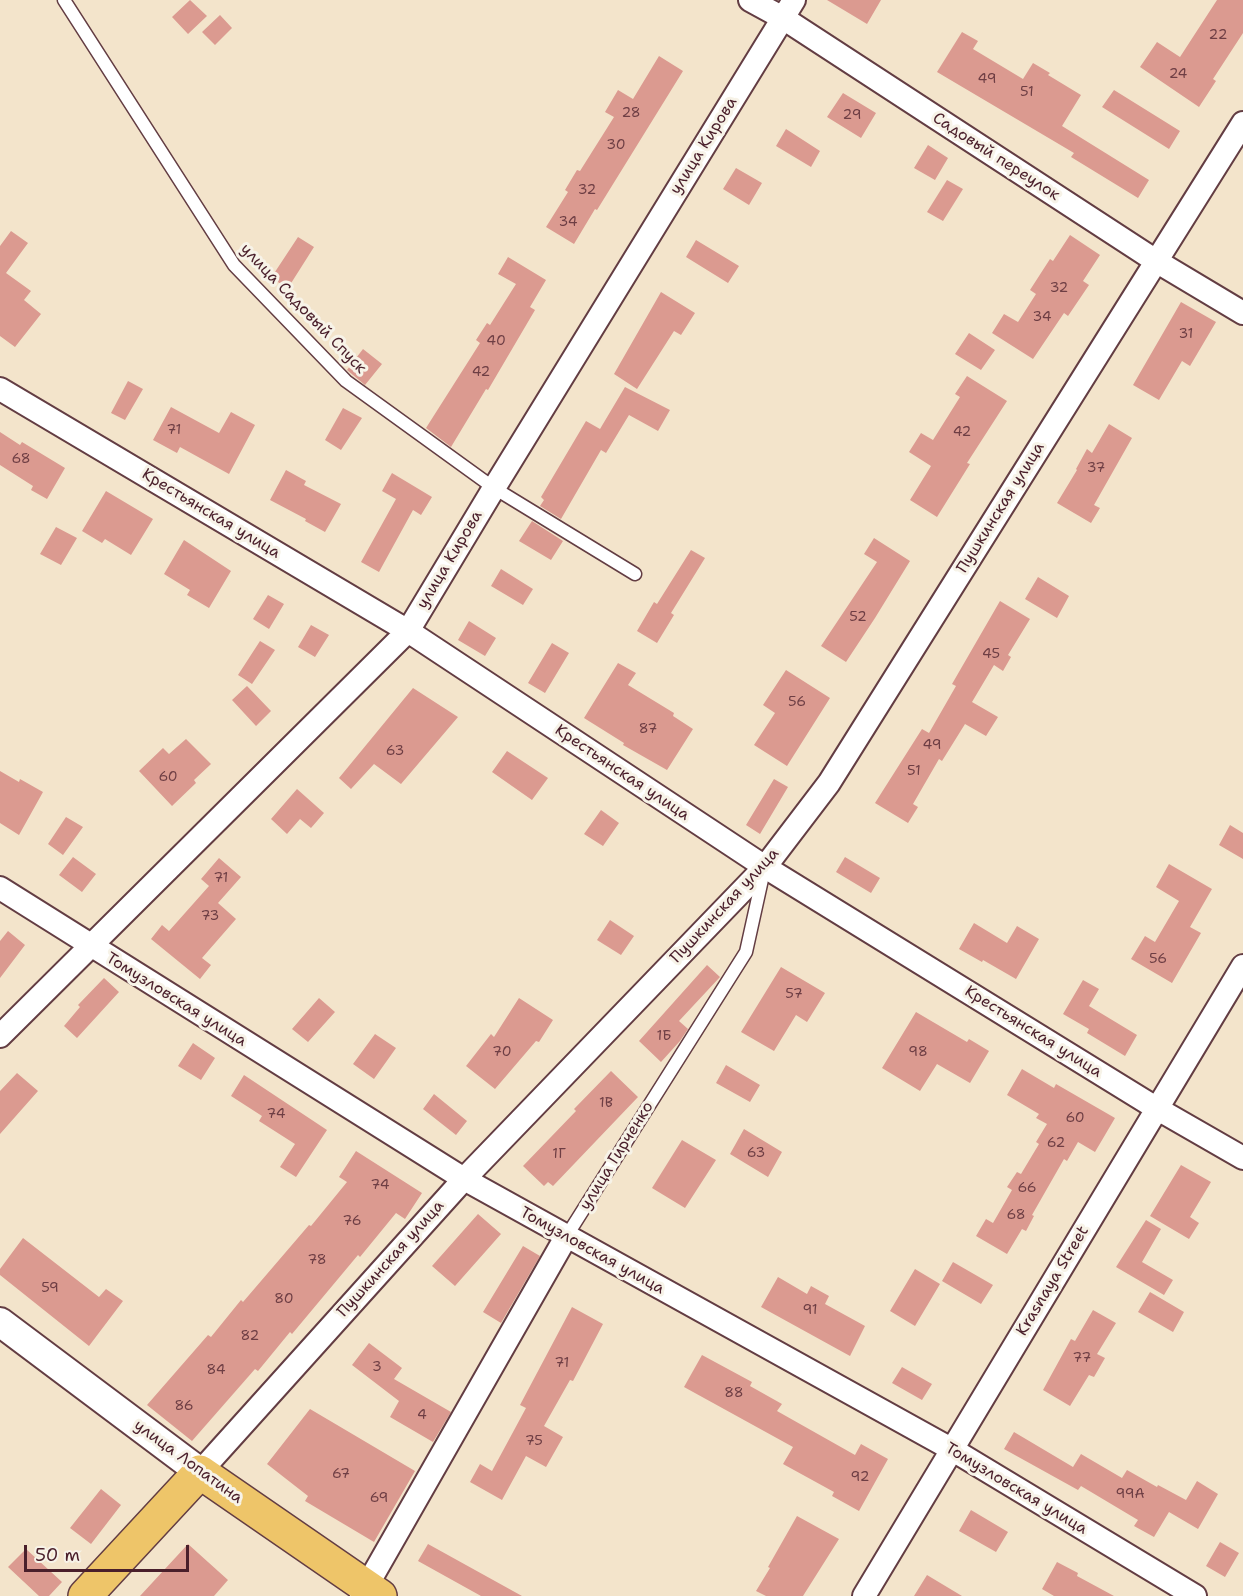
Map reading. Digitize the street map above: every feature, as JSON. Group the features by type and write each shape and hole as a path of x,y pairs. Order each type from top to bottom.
{"main road":[{"name":"улица Лопатина","path":"200,1472 369,1593"},
{"name":"Пушкинская улица","path":"85,1596 200,1472"}],"street":[{"name":"Садовый переулок","path":"750,0 788,9 1156,261 1243,313"},
{"name":"улица Кирова","path":"0,1036 408,631 788,9"},
{"name":"Пушкинская улица","path":"200,1472 464,1179 765,867 829,783 1243,123"},
{"name":"Крестьянская улица","path":"0,389 408,631 765,867 1156,1108 1243,1158"},
{"name":"Томузловская улица","path":"0,888 464,1179 953,1450 1194,1596"},
{"name":"Krasnaya Street","path":"864,1596 1243,966"},
{"name":"улица Гирченко","path":"369,1593 566,1237"},
{"name":"улица Лопатина","path":"0,1322 200,1472"}],"lane":[{"name":"улица Садовый Спуск","path":"64,0 234,265 346,381 494,488 635,574"},
{"name":"улица Гирченко","path":"566,1237 746,952 765,867"}],"building":[{"path":"190,0 207,16 188,34 172,17"},
{"path":"827,0 881,0 867,24"},
{"path":"1217,0 1243,0 1243,33 1213,79 1216,81 1199,107 1140,67 1157,42 1180,57"},
{"path":"220,15 232,28 215,45 202,32"},
{"path":"962,32 978,41 973,49 1023,79 1033,63 1081,95 1062,126 1149,180 1138,198 1071,157 1074,153 937,72"},
{"path":"659,56 683,71 574,244 546,227 568,192 565,190 577,170 580,171 614,117 605,112 618,90 633,99"},
{"path":"1114,90 1180,131 1169,149 1102,107"},
{"path":"843,93 876,113 861,138 827,117"},
{"path":"786,129 820,151 811,167 776,146"},
{"path":"928,145 948,158 935,180 914,168"},
{"path":"736,168 762,183 749,205 723,189"},
{"path":"947,180 963,189 943,221 927,212"},
{"path":"11,231 28,243 6,273 31,291 24,300 41,314 15,347 0,336 0,246"},
{"path":"1070,235 1100,255 1083,281 1089,285 1068,316 1064,313 1033,359 992,333 1004,314 1018,322 1036,294 1030,290 1050,259 1053,261"},
{"path":"298,237 314,247 288,288 271,278"},
{"path":"696,240 739,266 728,283 686,257"},
{"path":"508,257 546,280 530,307 535,310 451,447 426,428 480,343 476,340 487,323 490,325 516,284 498,274"},
{"path":"661,292 695,313 681,335 674,331 637,389 614,374"},
{"path":"1181,302 1216,322 1190,366 1182,361 1159,400 1133,385"},
{"path":"969,333 995,350 981,370 955,354"},
{"path":"363,349 382,364 365,385 347,370"},
{"path":"967,376 1007,401 967,463 970,464 937,517 910,500 931,466 909,452 921,433 933,440 960,397 955,394"},
{"path":"128,381 143,389 125,420 111,413"},
{"path":"625,387 670,410 658,431 629,415 606,453 601,450 561,519 540,506 544,500 541,497 586,421 600,429"},
{"path":"171,407 219,433 231,412 255,425 229,474 180,447 177,453 153,440"},
{"path":"343,408 362,418 341,450 325,440"},
{"path":"1109,424 1132,438 1094,505 1100,508 1091,523 1057,503 1087,449 1092,453"},
{"path":"0,432 20,445 22,442 65,468 47,499 31,490 33,486 0,465"},
{"path":"286,470 306,481 304,485 341,504 325,532 270,500"},
{"path":"392,473 432,497 421,515 413,510 379,572 361,562 396,499 382,491"},
{"path":"106,491 153,519 131,555 105,539 102,543 82,531"},
{"path":"532,521 563,541 551,560 519,541"},
{"path":"56,527 77,538 61,565 40,554"},
{"path":"874,538 910,561 846,662 821,646 877,562 864,554"},
{"path":"184,540 231,571 209,608 187,595 190,590 164,574"},
{"path":"691,550 705,558 671,613 674,615 657,643 637,631 654,602 657,604"},
{"path":"501,569 533,589 523,605 491,586"},
{"path":"1038,577 1069,596 1057,618 1025,599"},
{"path":"268,595 284,604 269,629 253,619"},
{"path":"1000,601 1030,619 1008,655 1011,657 1003,671 994,665 972,702 998,717 986,736 965,724 942,761 939,759 913,804 918,807 908,823 875,803 922,729 929,733 956,686 952,684"},
{"path":"469,621 496,638 485,656 458,640"},
{"path":"311,625 329,635 315,657 298,647"},
{"path":"260,641 275,650 252,684 238,675"},
{"path":"552,643 569,653 545,693 528,683"},
{"path":"618,663 636,673 628,685 674,713 673,716 693,729 667,770 623,745 624,743 584,718"},
{"path":"786,670 830,698 787,766 754,745 775,713 763,705"},
{"path":"247,686 271,711 256,726 232,700"},
{"path":"413,688 458,717 401,784 374,764 351,789 339,778"},
{"path":"186,739 211,764 194,780 196,783 172,806 139,771 163,748 169,754"},
{"path":"507,751 548,778 532,800 492,772"},
{"path":"0,771 43,792 19,835 0,823"},
{"path":"774,779 788,787 760,834 746,825"},
{"path":"297,789 324,813 311,828 300,819 287,834 271,819"},
{"path":"601,810 619,823 603,846 584,834"},
{"path":"66,817 83,827 63,855 48,844"},
{"path":"1230,825 1243,833 1243,859 1219,845"},
{"path":"73,857 96,874 82,892 59,875"},
{"path":"845,857 880,878 871,893 836,872"},
{"path":"219,858 241,877 218,903 236,919 202,958 211,965 200,979 151,939 162,925 169,931 209,886 201,879"},
{"path":"1169,864 1212,889 1190,927 1201,933 1172,983 1131,959 1145,936 1155,942 1179,901 1156,887"},
{"path":"610,920 634,936 621,955 597,940"},
{"path":"974,923 1007,943 1017,926 1039,939 1016,979 959,949"},
{"path":"8,931 25,945 0,978 0,941"},
{"path":"707,965 720,977 679,1021 688,1029 661,1062 639,1041"},
{"path":"781,967 825,993 807,1022 796,1015 774,1051 741,1032"},
{"path":"104,978 119,992 77,1038 64,1026 80,1007 78,1005"},
{"path":"1083,980 1099,989 1089,1006 1137,1035 1125,1056 1087,1033 1089,1029 1063,1014"},
{"path":"319,998 335,1012 308,1042 292,1029"},
{"path":"519,998 553,1020 539,1042 536,1041 495,1089 466,1066 491,1034 494,1037"},
{"path":"916,1012 967,1042 969,1039 989,1051 970,1083 937,1064 920,1091 882,1068"},
{"path":"375,1034 396,1048 374,1079 353,1064"},
{"path":"193,1043 215,1058 201,1080 178,1066"},
{"path":"726,1065 760,1085 750,1102 716,1083"},
{"path":"1022,1069 1054,1088 1056,1084 1115,1118 1095,1152 1078,1142 1067,1161 1064,1159 1032,1215 1034,1216 1026,1231 1022,1229 1007,1254 976,1236 986,1219 993,1223 1012,1190 1007,1187 1017,1172 1021,1174 1039,1144 1036,1142 1047,1124 1036,1118 1039,1114 1007,1095"},
{"path":"611,1071 638,1097 553,1186 548,1182 544,1186 523,1166"},
{"path":"17,1073 38,1091 0,1134 0,1091"},
{"path":"244,1075 327,1130 296,1177 280,1167 295,1144 259,1121 262,1116 231,1096"},
{"path":"434,1094 467,1121 456,1135 423,1109"},
{"path":"744,1129 782,1152 768,1177 730,1154"},
{"path":"682,1140 716,1160 685,1208 652,1188"},
{"path":"356,1151 422,1193 405,1219 396,1213 292,1334 290,1332 258,1371 255,1369 192,1441 147,1405 208,1335 211,1337 241,1300 243,1302 309,1225 311,1226 347,1182 339,1177"},
{"path":"1181,1165 1211,1182 1190,1217 1199,1223 1189,1239 1150,1216"},
{"path":"478,1214 501,1234 455,1286 432,1266"},
{"path":"1146,1220 1161,1229 1142,1262 1173,1280 1164,1295 1116,1267"},
{"path":"23,1238 99,1297 106,1289 123,1301 89,1346 0,1275 0,1269"},
{"path":"523,1246 540,1256 501,1323 483,1312"},
{"path":"953,1262 993,1285 981,1304 942,1281"},
{"path":"915,1269 940,1284 915,1326 890,1311"},
{"path":"778,1277 807,1294 811,1286 829,1296 825,1304 865,1326 850,1356 761,1307"},
{"path":"1150,1292 1184,1312 1173,1332 1138,1312"},
{"path":"572,1307 603,1324 573,1381 570,1380 544,1426 563,1437 546,1467 526,1456 502,1500 470,1482 480,1464 492,1471 526,1408 520,1405"},
{"path":"1093,1310 1116,1323 1097,1354 1105,1358 1094,1377 1089,1375 1070,1406 1043,1390 1071,1339 1075,1341"},
{"path":"369,1343 402,1368 394,1379 451,1412 433,1442 390,1417 399,1401 352,1365"},
{"path":"702,1355 752,1382 750,1386 782,1404 777,1411 855,1455 861,1444 888,1459 859,1511 832,1496 834,1492 783,1464 793,1447 684,1387"},
{"path":"902,1367 932,1384 922,1400 892,1383"},
{"path":"310,1409 415,1471 374,1542 305,1501 308,1496 267,1464"},
{"path":"1014,1432 1073,1467 1081,1454 1122,1478 1127,1470 1186,1500 1197,1481 1218,1494 1198,1529 1169,1512 1154,1537 1134,1526 1138,1520 1081,1486 1078,1490 1004,1449"},
{"path":"101,1489 121,1505 91,1544 70,1528"},
{"path":"971,1510 1008,1532 996,1552 959,1531"},
{"path":"797,1516 839,1539 803,1596 766,1596 756,1591"},
{"path":"1220,1542 1239,1553 1225,1577 1206,1566"},
{"path":"188,1544 228,1580 214,1596 140,1596"},
{"path":"428,1544 522,1596 481,1596 418,1561"},
{"path":"26,1549 62,1582 49,1596 39,1596 8,1567"},
{"path":"1057,1562 1114,1596 1054,1596 1042,1589"},
{"path":"927,1575 962,1596 914,1596"}]}
